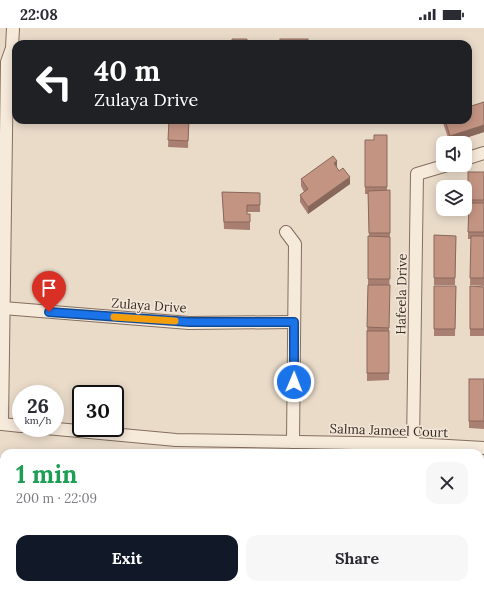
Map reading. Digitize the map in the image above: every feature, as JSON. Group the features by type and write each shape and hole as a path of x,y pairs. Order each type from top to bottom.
{"street":[{"path":"12,40 13,28"},
{"path":"12,48 4,57 12,94 3,308 2,424 12,425"},
{"path":"472,157 484,153"},
{"name":"Hafeela Drive","path":"413,444 417,174 436,168"},
{"path":"286,232 295,244 293,442"},
{"name":"Zulaya Drive","path":"3,308 189,322 294,322"},
{"name":"Salma Jameel Court","path":"64,430 176,440 413,444 484,448"}],"building":[{"path":"232,39 247,39 247,40"},
{"path":"280,39 308,39 308,40"},
{"path":"484,102 484,125 450,136 446,124 472,124 472,106"},
{"path":"169,124 189,124 188,141 168,140"},
{"path":"374,135 387,135 387,187 365,187 365,140 374,140"},
{"path":"333,156 337,161 334,163 339,171 343,168 350,177 308,207 300,195 308,189 301,179"},
{"path":"468,172 484,172 484,200 472,200 472,180 468,180"},
{"path":"390,190 390,233 369,233 368,191"},
{"path":"222,192 260,193 260,205 247,205 247,214 250,214 250,222 224,222"},
{"path":"472,203 484,203 484,232 468,232 469,216 472,216"},
{"path":"434,235 456,236 455,278 434,278"},
{"path":"368,236 390,237 390,279 368,279"},
{"path":"471,236 484,236 484,278 470,278"},
{"path":"368,285 390,285 389,328 367,327"},
{"path":"434,286 456,286 455,329 434,329"},
{"path":"470,286 484,287 484,329 470,329"},
{"path":"367,331 389,331 389,373 367,373"},
{"path":"469,379 484,379 484,421 469,421"}],"slow traffic":[{"path":"114,317 175,321"}],"route":[{"path":"49,312 189,322 294,322 294,382"}]}
